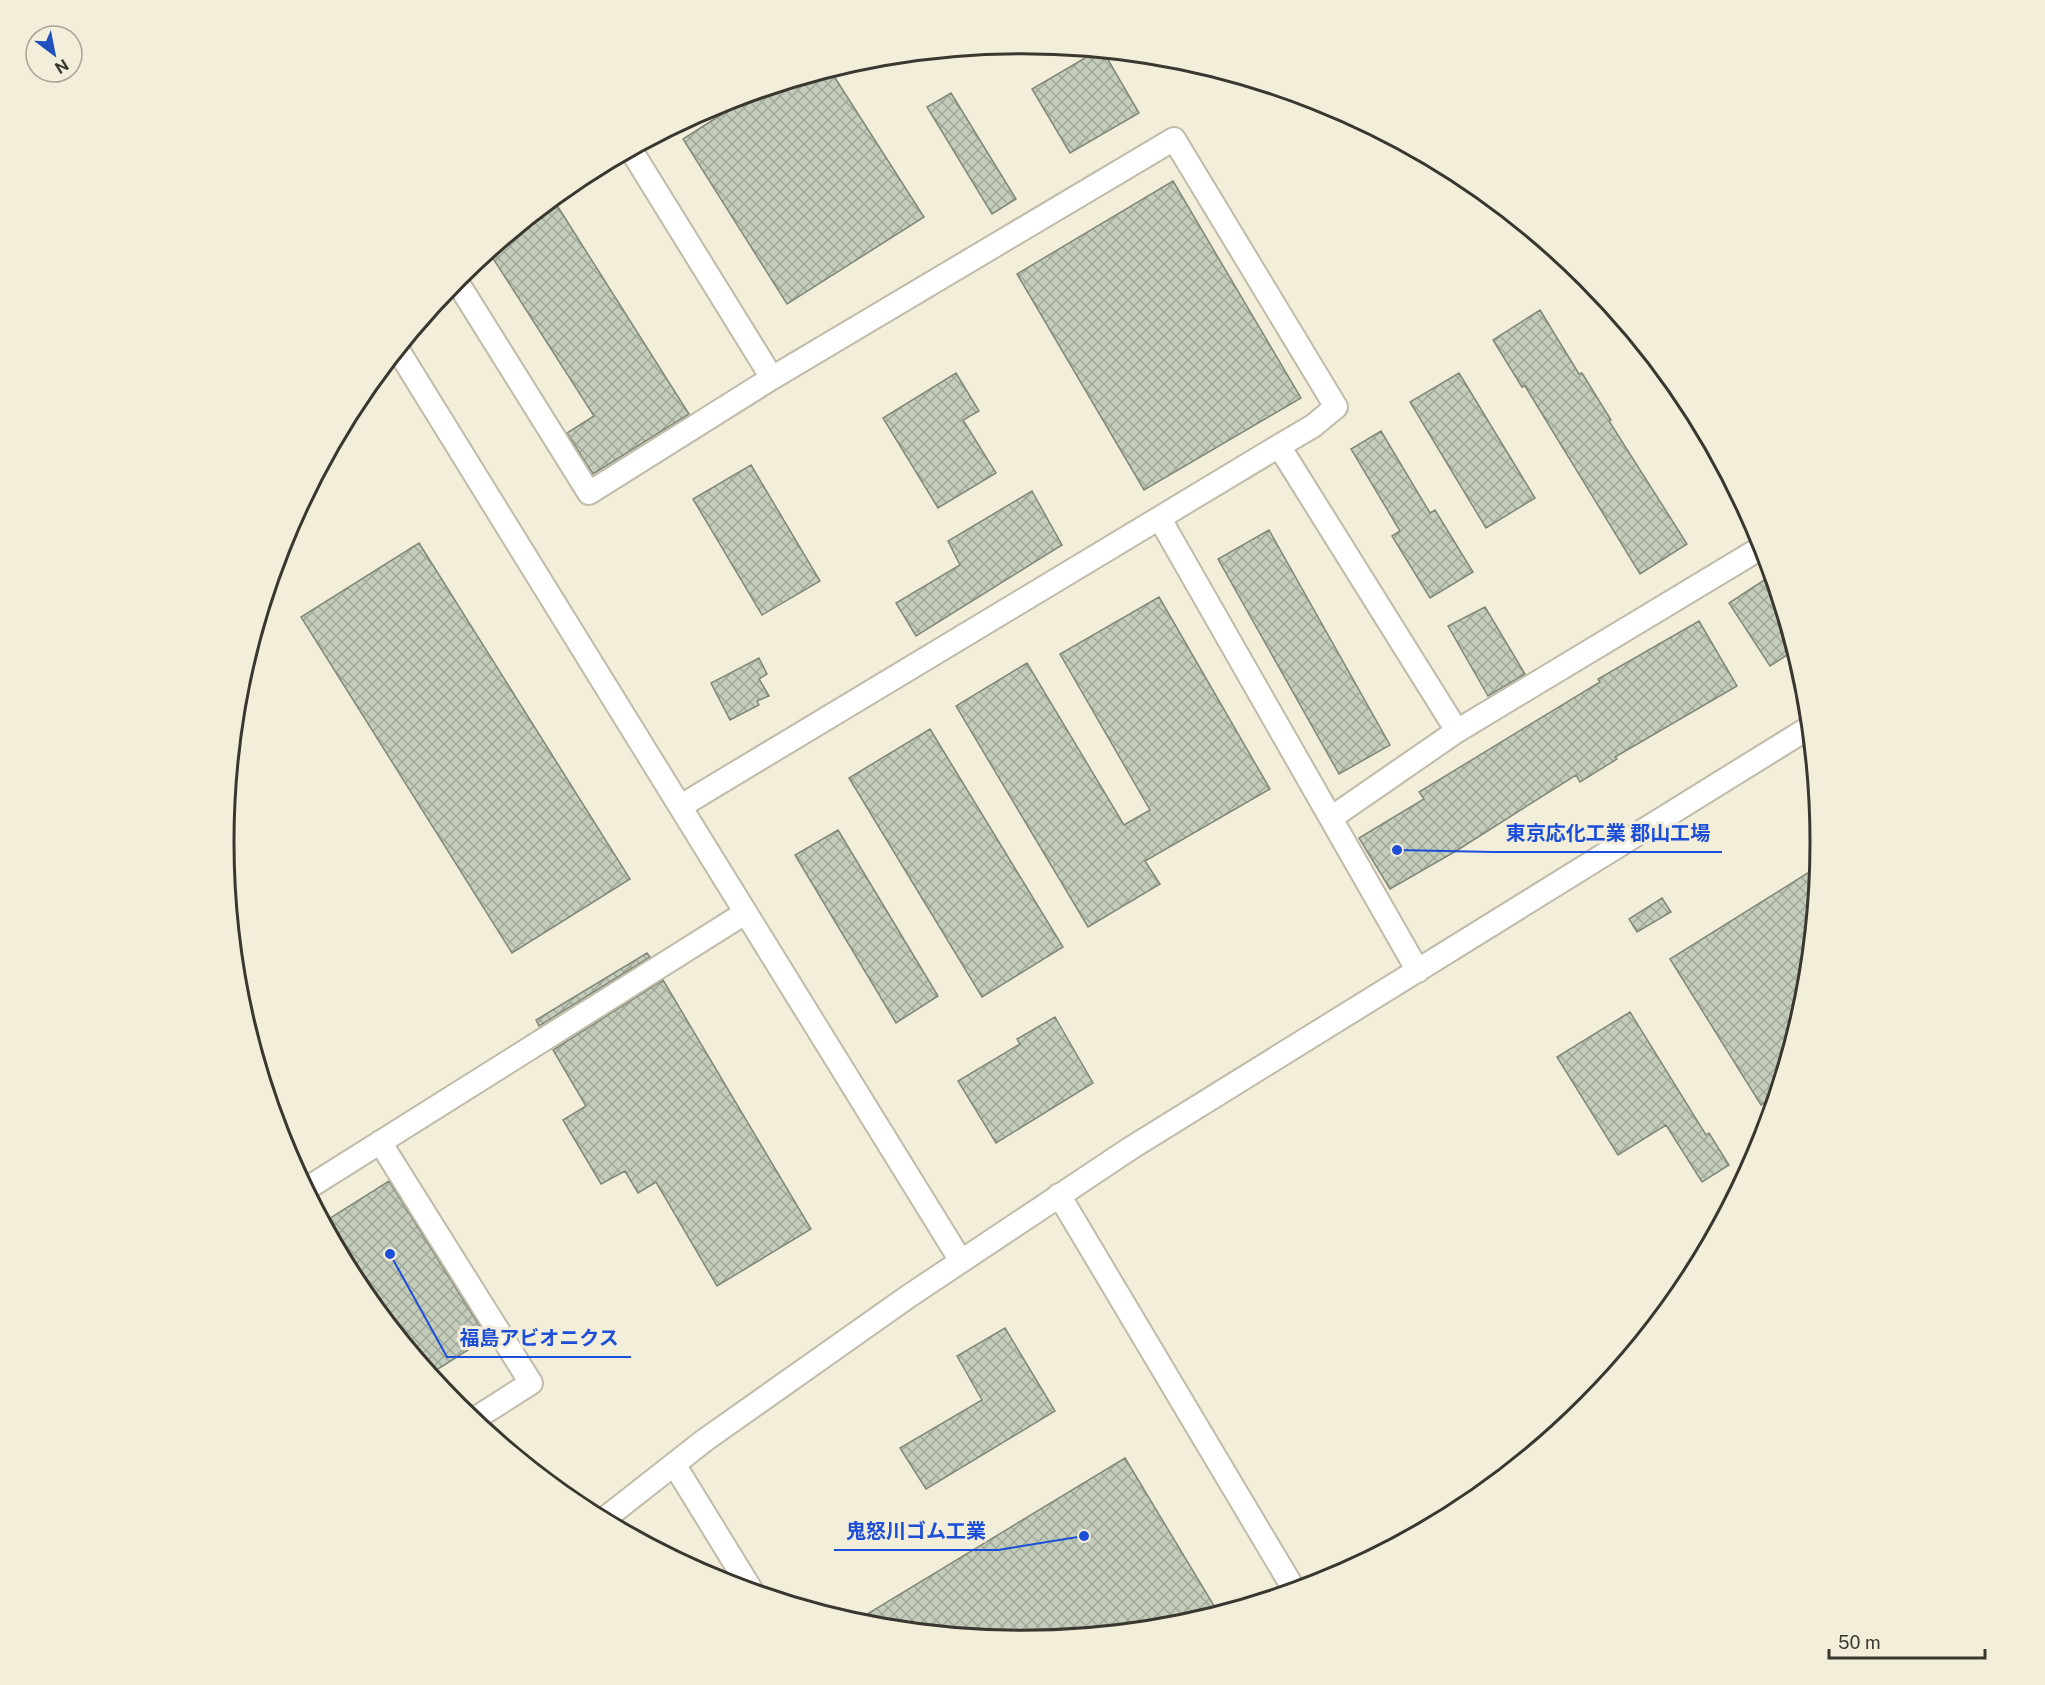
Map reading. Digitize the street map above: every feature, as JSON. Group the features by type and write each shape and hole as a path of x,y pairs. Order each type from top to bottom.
{"street":[{"path":"461,289 589,493 772,378 1174,139 1336,407 1313,426 681,806"},
{"path":"635,156 772,378"},
{"path":"402,356 962,1261"},
{"path":"1279,446 1457,731"},
{"path":"1160,519 1418,971"},
{"path":"1331,818 1457,731 1755,551"},
{"path":"610,1514 674,1464 1059,1195 1803,732"},
{"path":"312,1185 745,913"},
{"path":"380,1142 531,1383 481,1415"},
{"path":"1059,1195 1291,1584"},
{"path":"674,1464 745,1580"}],"building":[{"path":"1086,57 1108,59 1139,113 1070,153 1032,89"},
{"path":"835,77 924,217 787,304 683,139 724,113 769,96"},
{"path":"951,93 1016,199 992,214 927,107"},
{"path":"1173,181 1301,398 1144,490 1017,274"},
{"path":"557,206 689,414 593,474 567,433 594,416 493,259"},
{"path":"1540,310 1579,374 1582,373 1611,420 1609,421 1687,544 1640,574 1525,386 1522,387 1493,340"},
{"path":"956,373 979,411 963,420 996,473 938,508 883,418"},
{"path":"1459,373 1535,498 1486,528 1410,402"},
{"path":"1381,431 1430,513 1435,510 1473,572 1430,598 1392,536 1400,531 1351,449"},
{"path":"751,465 820,581 762,615 693,499"},
{"path":"1032,491 1062,545 916,636 896,603 960,565 948,541"},
{"path":"1269,530 1390,745 1339,774 1218,559"},
{"path":"419,543 630,879 512,953 301,617"},
{"path":"1765,579 1788,655 1770,666 1729,603"},
{"path":"1159,597 1270,789 1145,861 1160,884 1088,927 956,706 1027,663 1124,825 1150,810 1060,654"},
{"path":"1485,607 1525,674 1488,696 1448,626"},
{"path":"1699,621 1737,686 1615,757 1617,759 1580,782 1576,775 1456,851 1390,889 1359,838 1424,799 1419,792 1600,682 1598,679"},
{"path":"759,658 767,674 759,679 769,696 757,701 759,705 730,720 711,683"},
{"path":"930,729 1063,947 982,997 849,778"},
{"path":"838,830 938,996 896,1023 795,855"},
{"path":"1810,872 1804,945 1796,996 1784,1047 1767,1101 1761,1105 1670,959"},
{"path":"1662,898 1671,912 1637,932 1629,919"},
{"path":"647,953 650,957 539,1026 536,1020"},
{"path":"663,980 811,1229 717,1286 656,1182 638,1193 625,1171 601,1184 563,1120 586,1106 553,1050"},
{"path":"1630,1012 1706,1135 1709,1133 1729,1165 1702,1182 1666,1125 1618,1155 1557,1057"},
{"path":"1055,1017 1093,1083 996,1143 958,1081 1020,1044 1017,1039"},
{"path":"389,1181 487,1338 437,1370 397,1323 367,1281 330,1218"},
{"path":"1005,1328 1055,1411 926,1489 900,1448 982,1400 957,1356"},
{"path":"1125,1458 1215,1607 1125,1624 1022,1631 920,1624 865,1615"}],"place":[{"name":"東京応化工業 郡山工場","path":"1397,850"},
{"name":"福島アビオニクス","path":"390,1254"},
{"name":"鬼怒川ゴム工業","path":"1084,1536"}]}
